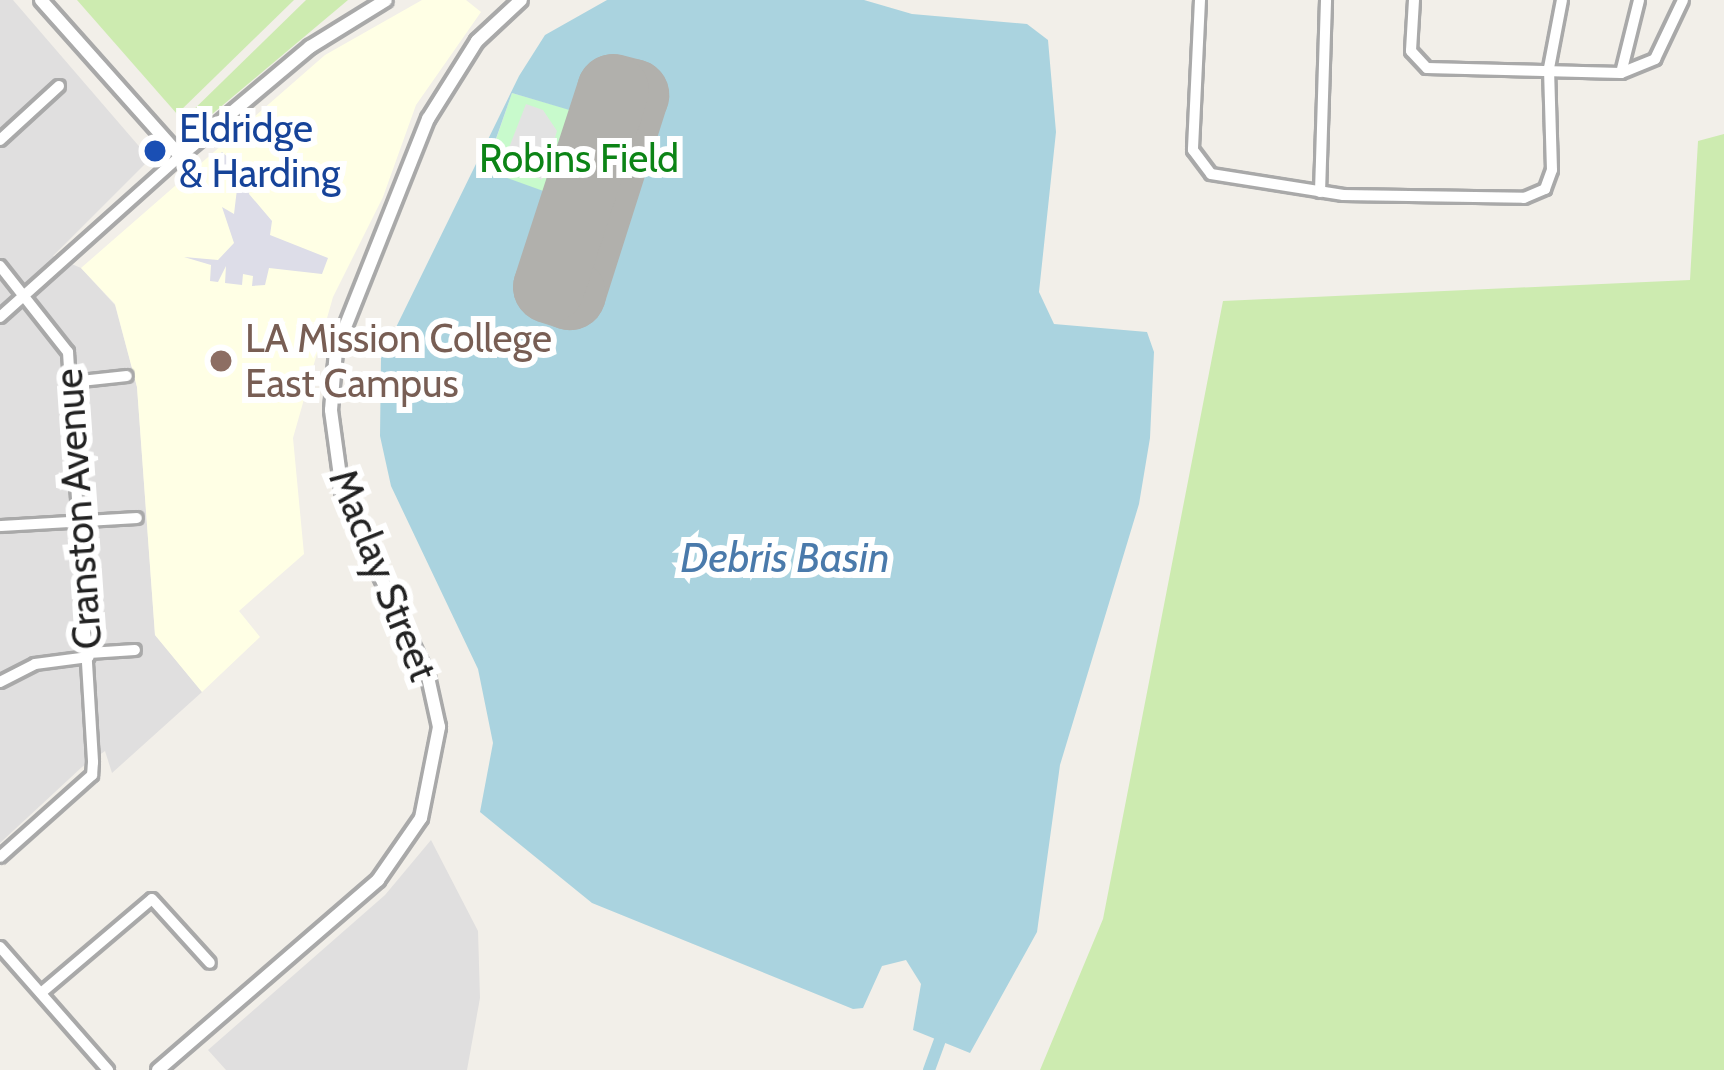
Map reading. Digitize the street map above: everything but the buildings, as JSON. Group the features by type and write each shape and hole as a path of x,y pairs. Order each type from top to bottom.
{"street":[{"path":"41,0 180,156"},
{"path":"0,317 310,47 386,0"},
{"path":"1200,0 1193,150 1204,169 1320,192 1523,198 1545,189 1552,170 1549,68 1562,0"},
{"path":"1320,192 1318,43 1326,0"},
{"path":"1414,0 1418,62 1621,73 1655,59 1683,0"},
{"path":"1621,73 1639,0"},
{"name":"Maclay Street","path":"158,1070 378,880 421,818 439,727 428,676 344,498 331,410 336,350 428,119 451,76 510,3"},
{"path":"0,140 59,86"},
{"name":"Cranston Avenue","path":"0,266 63,339 72,382 92,775 0,857"},
{"path":"72,382 127,376"},
{"path":"0,526 137,518"},
{"path":"0,682 35,664 135,650"},
{"path":"41,993 152,899 210,963"},
{"path":"0,947 109,1070"}],"shaded area":[{"path":"0,0 13,0 150,159 53,256 81,268 115,305 137,387 155,635 202,692 112,773 105,751 82,767 0,843"},
{"name":"LA Mission College East Campus","path":"422,0 466,0 481,12 416,105 383,197 333,297 293,438 304,554 239,611 260,637 202,692 155,635 137,387 115,304 81,268 325,55"},
{"path":"526,104 543,110 557,131 542,180 505,158"},
{"path":"222,152 252,178 249,194 272,221 270,235 328,258 322,274 269,268 265,285 252,286 253,276 243,274 242,285 225,283 226,266 218,282 210,281 211,265 184,257 218,260 234,243 222,207 234,214 237,189 213,161"},
{"path":"431,840 478,931 480,998 467,1070 226,1070 208,1050 385,895"}],"green space":[{"path":"77,0 294,0 177,114"},
{"path":"306,0 348,0 198,126 187,126 182,121"},
{"name":"Robins Field","path":"606,79 650,91 580,304 529,286 485,171 512,93 592,116"},
{"path":"1724,134 1724,1070 1040,1070 1103,919 1223,301 1690,280 1698,141"}],"water":[{"name":"Debris Basin","path":"607,0 864,0 912,14 1027,24 1048,40 1056,132 1039,292 1054,324 1147,332 1154,352 1150,438 1139,504 1060,765 1037,932 970,1053 913,1030 921,984 906,960 882,966 863,1008 853,1009 592,903 480,812 493,743 478,669 391,486 380,436 381,358 519,76 545,35","holes":["606,79 649,92 579,304 529,286 560,197 485,170 512,93 593,117"]}],"waterway":[{"path":"929,1070 944,1029"}],"runway":[{"path":"613,90 633,95 570,294 549,287 613,90"}],"place":[{"name":"Eldridge & Harding","path":"155,151"},
{"name":"LA Mission College East Campus","path":"221,361"}]}
